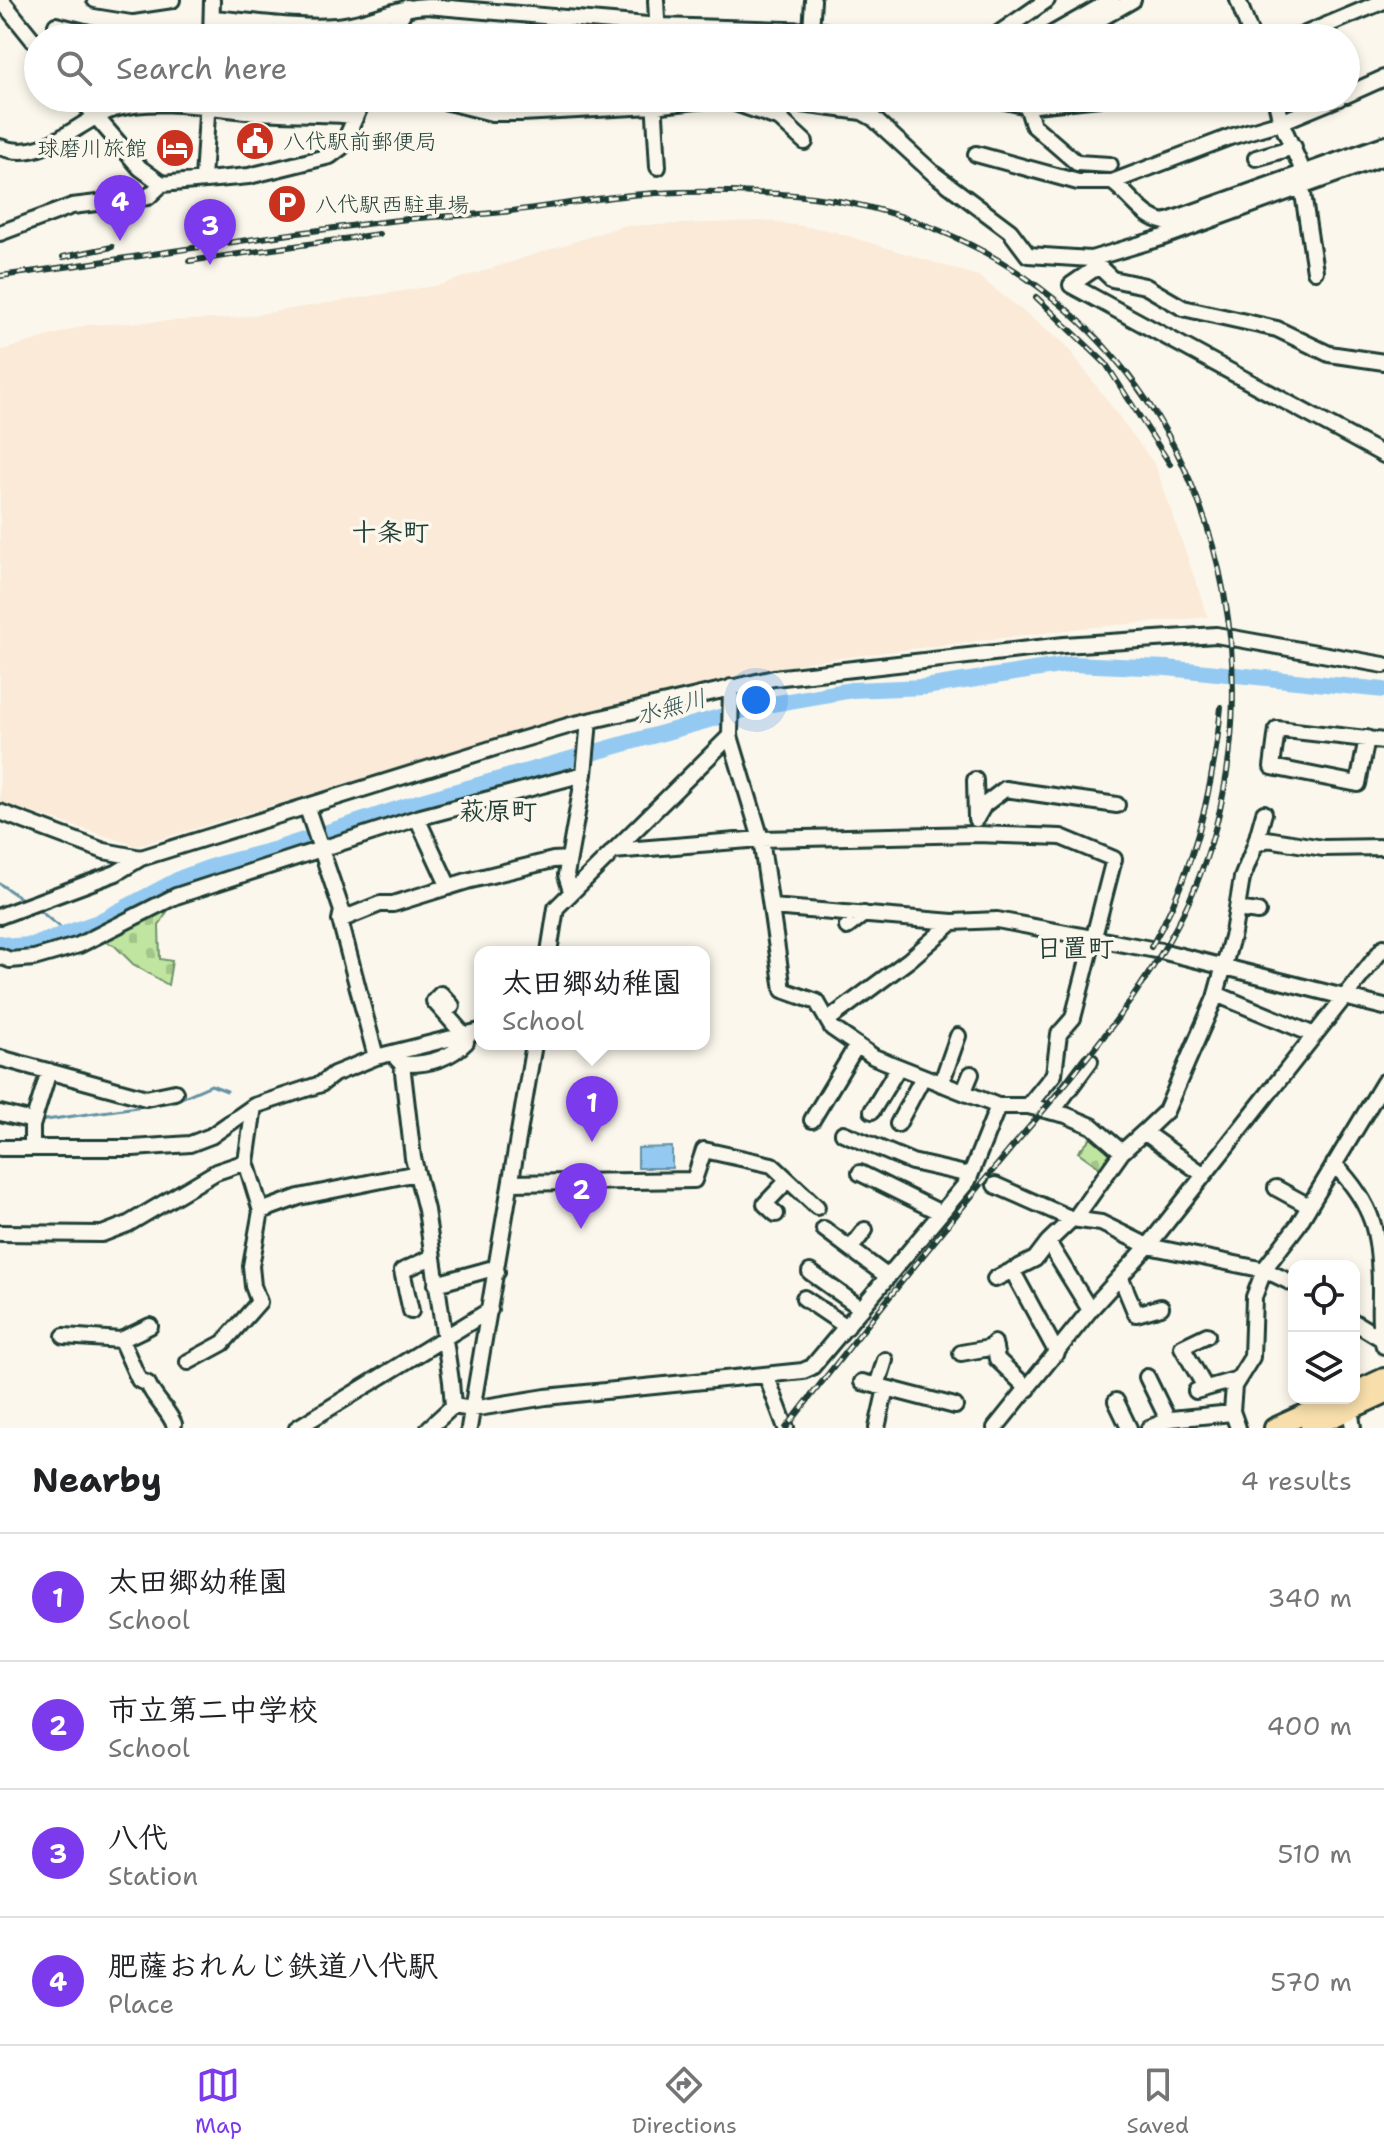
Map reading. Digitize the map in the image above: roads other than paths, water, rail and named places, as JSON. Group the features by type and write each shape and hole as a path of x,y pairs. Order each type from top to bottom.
{"main road":[{"path":"1310,1428 1349,1407 1384,1378"},
{"path":"1274,1428 1384,1394"}],"street":[{"path":"1,0 24,29"},
{"path":"95,0 132,6 172,0"},
{"path":"212,0 212,24"},
{"path":"656,0 658,24"},
{"path":"811,24 813,0"},
{"path":"1012,24 1047,0"},
{"path":"1070,24 1112,0"},
{"path":"1091,24 1133,0"},
{"path":"1238,0 1247,24"},
{"path":"1329,24 1384,1"},
{"path":"396,24 407,7"},
{"path":"360,24 407,7 563,16 610,24"},
{"path":"212,18 293,24"},
{"path":"1360,89 1384,78"},
{"path":"91,112 140,168 162,184"},
{"path":"0,147 21,152 44,146 112,112"},
{"path":"203,179 207,112"},
{"path":"314,112 356,116"},
{"path":"5,230 72,206 148,197 162,184 261,174 330,156 342,147 358,112"},
{"path":"654,112 658,167"},
{"path":"761,112 780,119 805,142"},
{"path":"862,112 934,174 1010,231 1028,255 1094,263 1112,279 1145,286 1183,308 1277,329 1329,354 1384,362"},
{"path":"1029,112 1033,125 1077,163 1110,165"},
{"path":"1278,112 1305,181 1315,271"},
{"path":"976,154 1078,182 1112,182 1305,112"},
{"path":"1384,144 1305,181 1094,263 1071,285 1384,455"},
{"path":"1256,158 1294,147"},
{"path":"1112,182 1130,194 1135,205 1156,221 1165,222 1384,157"},
{"path":"1077,163 1078,182"},
{"path":"0,916 116,873 141,858 309,814 589,721 858,667 1168,636 1245,638 1384,665"},
{"path":"732,694 730,731 761,839 783,990 817,1002 832,1028 898,1068 998,1106 1028,1106 1092,1126 1122,1152"},
{"path":"571,891 566,875 584,771 589,721"},
{"path":"1367,738 1358,784 1272,767 1277,729 1367,738 1384,741"},
{"path":"550,946 556,908 730,731"},
{"path":"0,956 34,958 79,945 176,896 417,818 584,771"},
{"path":"975,780 976,826"},
{"path":"976,826 984,805 1005,789 1117,805"},
{"path":"0,812 104,851 141,858"},
{"path":"995,1279 1035,1259 1074,1218 1122,1152 1166,1111 1216,994 1246,863 1264,813"},
{"path":"309,814 342,911 340,920 376,1057"},
{"path":"417,818 449,887"},
{"path":"613,851 976,826 1061,837 1114,859 1073,1018 1059,1034 1054,1074 1028,1106"},
{"path":"1255,845 1267,839 1323,848 1384,847"},
{"path":"340,920 380,904 393,904 553,860 569,859"},
{"path":"772,907 953,922 997,920 1094,937 1224,966 1384,1007"},
{"path":"1237,909 1258,912"},
{"path":"847,927 864,914"},
{"path":"828,1020 909,960 953,922"},
{"path":"1216,994 1316,1035 1343,995 1384,947"},
{"path":"402,1064 419,1065 447,1057 466,1042 464,1035 444,1012"},
{"path":"0,1148 133,1148 190,1144 211,1136 254,1106 321,1084 334,1074 376,1057 474,1032"},
{"path":"995,1428 1090,1310 1148,1246 1312,1034"},
{"path":"941,1084 958,1036"},
{"path":"812,1120 857,1045"},
{"path":"469,1428 533,1050"},
{"path":"391,1053 402,1064 453,1406"},
{"path":"0,1058 146,1098 175,1092"},
{"path":"1052,1112 1090,1061"},
{"path":"872,1111 898,1068"},
{"path":"32,1148 33,1121 49,1071"},
{"path":"964,1091 971,1074"},
{"path":"898,1124 923,1077"},
{"path":"1238,1428 1232,1413 1234,1386 1252,1357 1254,1297 1265,1270 1309,1206 1384,1082"},
{"path":"188,1362 223,1343 259,1302 251,1266 261,1211 246,1162 254,1106"},
{"path":"453,1406 472,1409 546,1397 766,1375 812,1367 970,1175 998,1106"},
{"path":"0,1113 33,1121"},
{"path":"1144,1132 1204,1175"},
{"path":"843,1133 912,1162 970,1175"},
{"path":"511,1183 694,1180 704,1150 772,1165 817,1207"},
{"path":"0,1233 102,1234 128,1224 216,1172 246,1162"},
{"path":"1334,1164 1360,1192 1380,1243 1383,1342"},
{"path":"261,1211 299,1197 417,1173"},
{"path":"863,1178 941,1213"},
{"path":"776,1214 765,1204 788,1180"},
{"path":"995,1185 1074,1218 1101,1223 1148,1246 1265,1270 1288,1281"},
{"path":"1276,1188 1309,1206"},
{"path":"830,1229 888,1277"},
{"path":"851,1248 865,1230"},
{"path":"1048,1242 1090,1310"},
{"path":"411,1311 402,1271 432,1257"},
{"path":"436,1284 490,1269 497,1272"},
{"path":"1012,1270 1057,1353"},
{"path":"810,1272 840,1289 862,1309"},
{"path":"1121,1278 1136,1314 1161,1307"},
{"path":"804,1298 847,1327"},
{"path":"306,1426 490,1310"},
{"path":"64,1336 121,1340 150,1326"},
{"path":"1360,1326 1383,1342"},
{"path":"1207,1335 1177,1349 1200,1389 1238,1379"},
{"path":"121,1340 139,1380 148,1384 153,1397 167,1407 174,1424"},
{"path":"961,1353 994,1345 997,1359 1028,1389"},
{"path":"877,1428 875,1385 885,1360"},
{"path":"766,1375 779,1424"},
{"path":"1147,1377 1168,1420"},
{"path":"875,1385 951,1400"},
{"path":"1116,1401 1129,1428"},
{"path":"429,1428 453,1406"},
{"path":"1149,1428 1168,1420 1232,1413"}],"water":[{"path":"672,1147 672,1168 638,1168 638,1148"}],"waterway":[{"name":"水無川","path":"0,943 33,945 98,922 181,878 216,865 273,850 418,802 755,707 852,690 925,687 1072,664 1167,668 1384,690"},
{"path":"0,884 25,901"},
{"path":"36,908 67,933"},
{"path":"39,1121 172,1102 211,1085 227,1091"}],"railway":[{"path":"0,276 408,219 493,213 649,194 758,193 831,200 900,216 965,242 1025,277 1079,321 1126,372 1166,432 1197,498 1213,547 1224,597 1231,648 1233,699 1230,751 1222,801 1208,851 1173,933 1133,997 786,1428"},
{"path":"189,261 379,234"},
{"path":"63,257 112,247"},
{"path":"1036,297 1106,364 1170,464"},
{"path":"1151,947 1179,891 1199,831 1213,769 1221,707"}],"place":[{"name":"八代駅前郵便局","path":"255,141"},
{"name":"球磨川旅館","path":"175,148"},
{"name":"八代駅西駐車場","path":"287,204"},
{"name":"肥薩おれんじ鉄道八代駅","path":"120,241"},
{"name":"八代","path":"210,265"},
{"name":"太田郷幼稚園","path":"592,1142"},
{"name":"市立第二中学校","path":"581,1229"}],"district":[{"name":"十条町","path":"390,531"},
{"name":"萩原町","path":"498,810"},
{"name":"日置町","path":"1075,947"}]}
